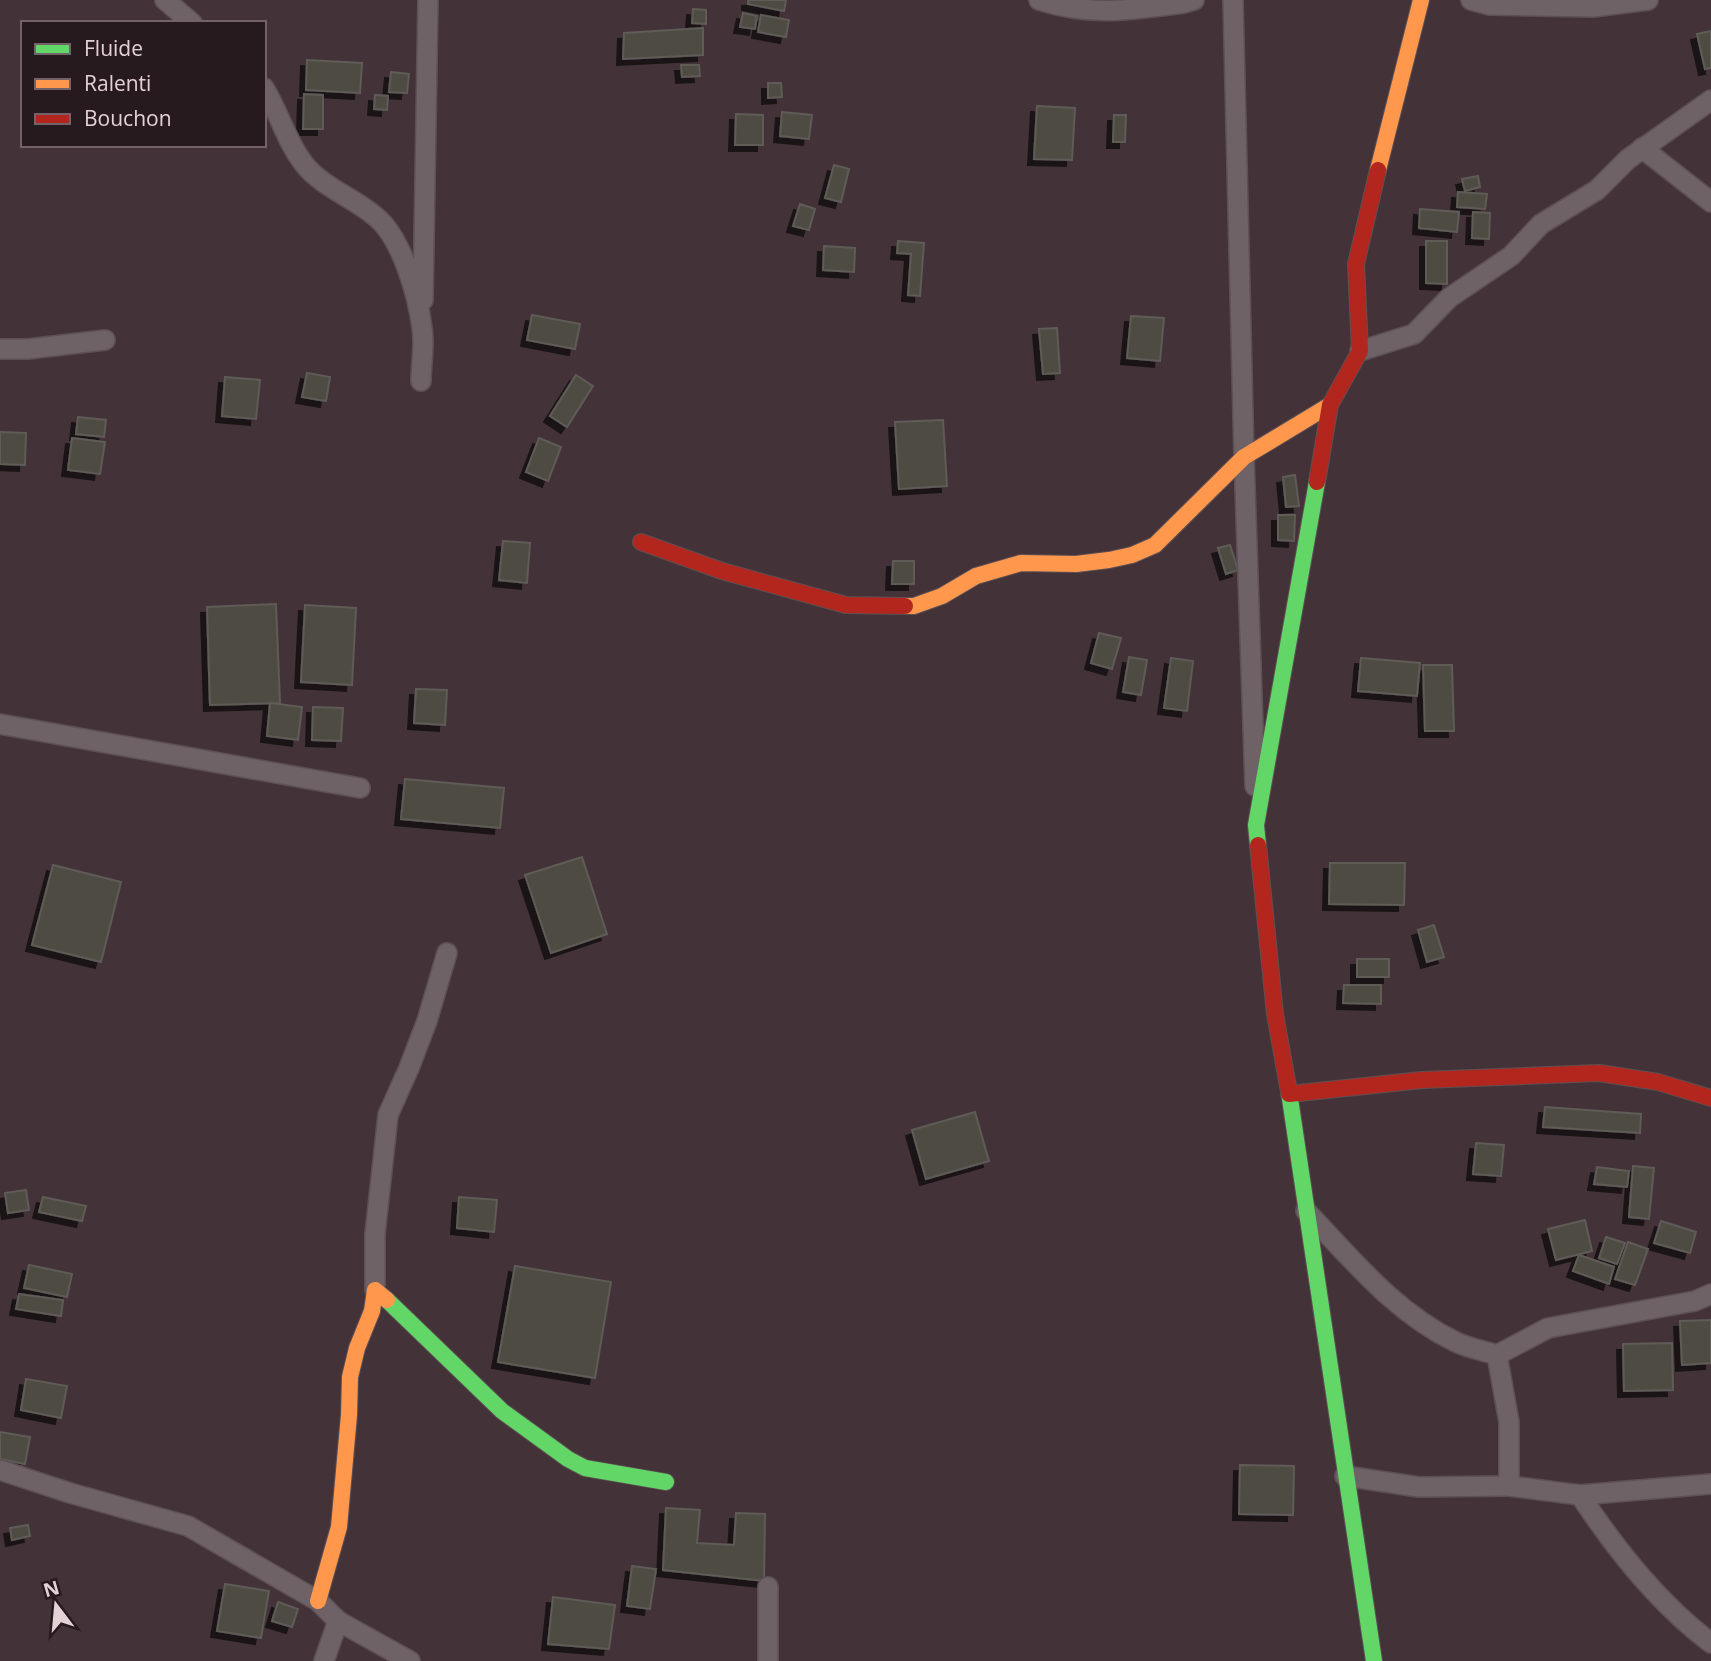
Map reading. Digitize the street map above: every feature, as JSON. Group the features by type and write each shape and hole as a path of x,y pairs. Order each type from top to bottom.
{"street":[{"path":"165,0 190,21"},
{"path":"421,381 428,0"},
{"path":"1039,0 1060,7 1113,12 1194,0"},
{"path":"1233,0 1256,825 1275,1014 1374,1661"},
{"path":"1256,825 1330,405 1360,351 1356,264 1403,66 1422,0"},
{"path":"1471,0 1490,5 1593,8 1648,0"},
{"path":"266,92 303,163 327,186 377,217 391,232 404,259 422,329"},
{"path":"1360,351 1414,334 1449,298 1511,256 1541,223 1597,191 1628,159 1711,100"},
{"path":"1642,148 1711,202"},
{"path":"0,349 28,349 105,340"},
{"path":"640,542 722,572 846,605 914,606 942,596 976,576 1021,563 1076,564 1132,555 1155,545 1244,457 1330,405"},
{"path":"0,724 360,788"},
{"path":"318,1601 339,1527 350,1377 357,1348 372,1311 375,1290 375,1234 388,1115 409,1068 447,953"},
{"path":"1289,1094 1422,1080 1598,1073 1658,1082 1711,1098"},
{"path":"1305,1210 1390,1299 1457,1343 1497,1355 1548,1328 1695,1301 1711,1294"},
{"path":"375,1290 396,1307 502,1411 568,1460 597,1471 666,1482"},
{"path":"1497,1355 1509,1422 1508,1486"},
{"path":"0,1470 188,1526 318,1601 338,1621 410,1661"},
{"path":"1345,1476 1419,1487 1508,1486 1580,1495 1711,1484"},
{"path":"1580,1495 1609,1539 1653,1589 1695,1631 1711,1643"},
{"path":"768,1587 768,1661"},
{"path":"324,1661 338,1621"}],"building":[{"path":"748,0 786,0 784,11 748,4"},
{"path":"693,9 706,10 706,24 692,23"},
{"path":"743,13 757,16 755,29 740,27"},
{"path":"761,15 789,20 786,37 758,32"},
{"path":"703,28 703,55 623,59 624,33"},
{"path":"1711,31 1711,68 1705,69 1697,34"},
{"path":"307,60 362,63 360,93 306,90"},
{"path":"681,65 699,65 700,76 682,77"},
{"path":"391,72 409,74 407,93 389,92"},
{"path":"768,83 781,83 782,97 768,98"},
{"path":"304,94 323,95 323,129 303,129"},
{"path":"375,95 388,96 387,110 374,109"},
{"path":"1037,106 1075,108 1072,160 1034,159"},
{"path":"782,112 812,115 809,139 780,136"},
{"path":"736,114 763,115 763,145 735,145"},
{"path":"1114,115 1126,115 1125,142 1113,142"},
{"path":"834,165 849,169 841,202 825,198"},
{"path":"1478,176 1480,187 1465,191 1462,179"},
{"path":"1458,192 1487,194 1485,209 1457,207"},
{"path":"800,204 815,209 809,230 793,226"},
{"path":"1420,209 1459,212 1457,232 1419,228"},
{"path":"1473,212 1490,213 1489,239 1472,238"},
{"path":"898,241 924,243 920,296 908,295 911,254 897,253"},
{"path":"1426,241 1447,241 1447,284 1426,283"},
{"path":"824,246 855,248 854,272 823,270"},
{"path":"532,315 580,324 575,349 527,340"},
{"path":"1131,316 1164,318 1160,361 1127,358"},
{"path":"1057,328 1060,373 1043,374 1039,329"},
{"path":"307,373 330,377 326,401 302,397"},
{"path":"576,375 593,386 567,427 550,416"},
{"path":"225,377 260,380 256,419 222,416"},
{"path":"78,417 106,420 104,437 76,434"},
{"path":"943,420 947,486 899,489 895,422"},
{"path":"0,432 26,433 25,465 0,464"},
{"path":"72,438 105,442 100,474 68,470"},
{"path":"539,438 561,447 548,481 526,472"},
{"path":"1295,475 1299,506 1286,507 1283,477"},
{"path":"1278,515 1295,515 1294,541 1278,540"},
{"path":"503,541 530,543 527,583 499,580"},
{"path":"1230,545 1238,570 1226,574 1218,548"},
{"path":"893,561 914,561 914,584 892,584"},
{"path":"276,604 280,703 210,705 207,607"},
{"path":"305,605 356,608 352,685 301,682"},
{"path":"1099,633 1121,638 1112,669 1091,663"},
{"path":"1129,657 1147,660 1141,695 1123,692"},
{"path":"1171,658 1193,661 1187,711 1164,708"},
{"path":"1361,658 1420,663 1417,696 1358,691"},
{"path":"1423,665 1452,665 1454,731 1425,731"},
{"path":"416,689 447,690 445,725 414,723"},
{"path":"270,703 302,707 298,740 267,736"},
{"path":"313,707 343,708 341,741 312,740"},
{"path":"405,779 504,788 500,828 401,819"},
{"path":"582,857 607,934 551,953 525,875"},
{"path":"1330,863 1405,863 1404,905 1329,904"},
{"path":"53,865 121,882 101,962 32,945"},
{"path":"1434,925 1444,957 1427,962 1418,930"},
{"path":"1357,959 1389,959 1389,977 1357,977"},
{"path":"1344,985 1381,985 1381,1004 1343,1003"},
{"path":"1545,1107 1641,1114 1640,1133 1543,1127"},
{"path":"975,1112 989,1161 926,1179 912,1130"},
{"path":"1476,1143 1504,1145 1501,1176 1473,1174"},
{"path":"1633,1166 1654,1168 1649,1219 1629,1217"},
{"path":"1597,1167 1629,1171 1627,1187 1594,1184"},
{"path":"26,1190 29,1210 8,1213 5,1193"},
{"path":"43,1197 86,1206 82,1221 39,1212"},
{"path":"459,1197 497,1200 494,1232 457,1228"},
{"path":"1585,1220 1592,1251 1556,1260 1548,1229"},
{"path":"1661,1221 1696,1232 1690,1253 1654,1243"},
{"path":"1606,1237 1625,1243 1617,1264 1599,1258"},
{"path":"1628,1242 1648,1249 1635,1285 1615,1279"},
{"path":"1579,1255 1614,1267 1609,1284 1573,1271"},
{"path":"29,1265 72,1274 67,1297 24,1288"},
{"path":"515,1266 611,1282 595,1378 498,1362"},
{"path":"19,1294 63,1300 61,1316 16,1309"},
{"path":"1711,1320 1711,1363 1682,1365 1680,1321"},
{"path":"1672,1343 1673,1390 1624,1391 1623,1344"},
{"path":"26,1379 67,1386 61,1418 21,1410"},
{"path":"0,1432 30,1437 25,1464 0,1459"},
{"path":"1240,1465 1294,1466 1293,1515 1239,1514"},
{"path":"666,1508 700,1510 697,1543 734,1545 736,1513 765,1514 764,1581 663,1570"},
{"path":"28,1525 30,1536 12,1540 10,1528"},
{"path":"632,1566 656,1569 650,1609 627,1606"},
{"path":"225,1584 269,1591 261,1638 217,1631"},
{"path":"553,1597 615,1605 609,1649 548,1644"},
{"path":"278,1602 298,1609 292,1627 272,1621"}],"traffic: fast":[{"path":"1258,845 1256,825 1317,482"},
{"path":"1289,1092 1374,1661"},
{"path":"387,1300 502,1411 568,1459 585,1468 666,1482"}],"traffic: slow":[{"path":"1378,170 1421,0"},
{"path":"905,606 914,606 942,596 976,576 1021,563 1076,564 1109,560 1132,555 1155,545 1244,457 1330,405"},
{"path":"318,1601 339,1527 350,1377 357,1348 372,1311 375,1290 387,1300"}],"traffic: jam":[{"path":"1317,482 1330,405 1360,351 1356,264 1378,170"},
{"path":"641,542 722,571 846,605 905,606"},
{"path":"1258,845 1275,1014 1289,1092"},
{"path":"1289,1094 1422,1080 1599,1073 1658,1082 1711,1098"}]}
